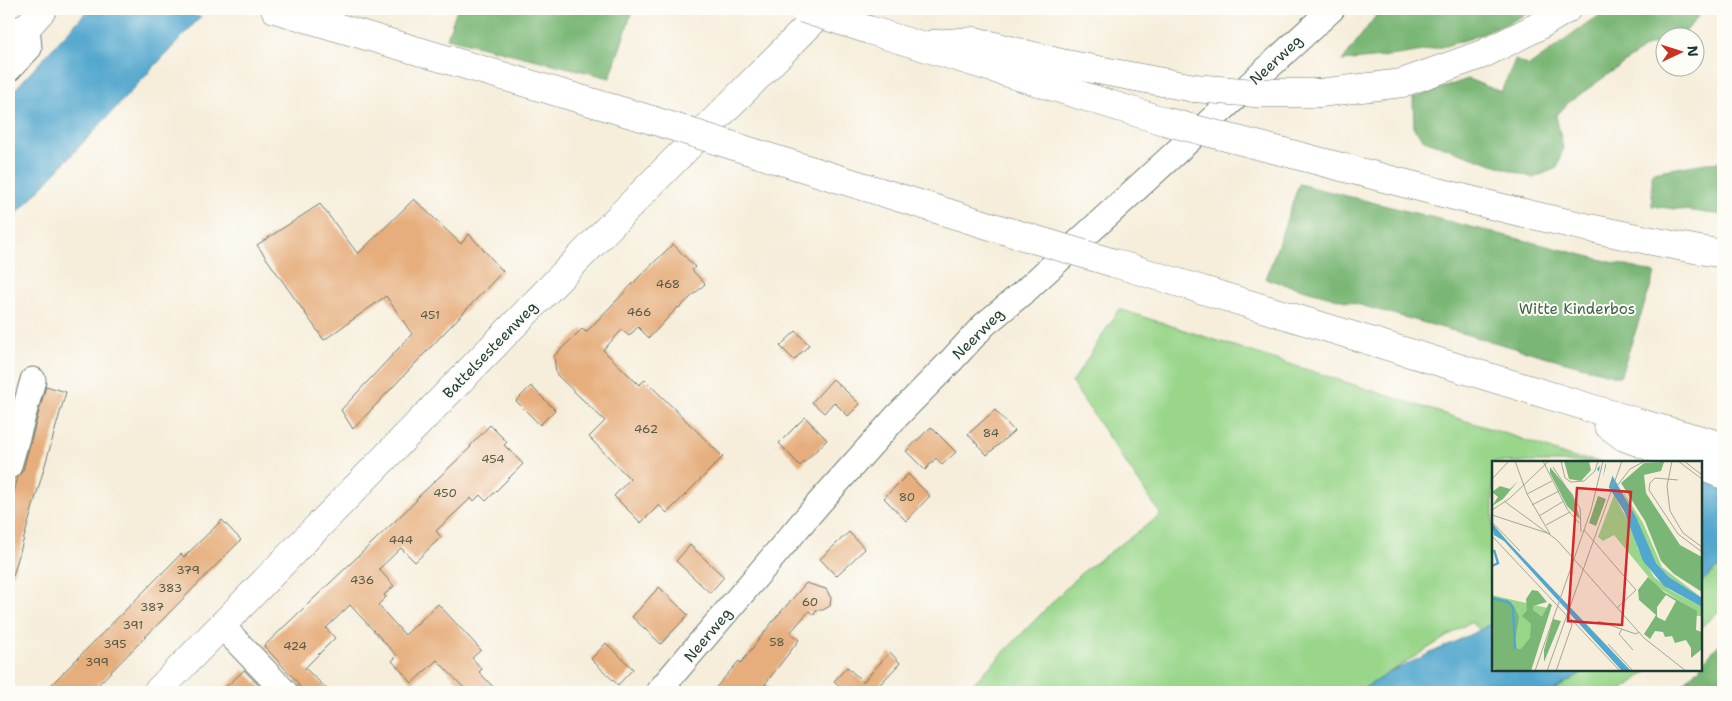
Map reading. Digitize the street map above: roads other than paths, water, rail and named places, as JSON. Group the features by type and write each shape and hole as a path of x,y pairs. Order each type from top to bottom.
{"main road":[{"path":"275,9 652,120 1013,233 1581,404 1689,461"},
{"path":"803,9 1164,121 1465,200 1660,243 1723,254"},
{"name":"Battelsesteenweg","path":"157,692 825,9"},
{"path":"919,46 975,41 1060,63 1194,88 1255,94 1320,93 1402,83 1411,80 1483,54 1535,28 1566,9"},
{"path":"1632,430 1723,446"},
{"path":"1702,466 1723,475"}],"street":[{"name":"Neerweg","path":"658,692 666,685 876,438 984,325 1026,290 1332,9"},
{"path":"9,69 29,48 26,24"},
{"path":"9,466 33,380"},
{"path":"221,625 285,692"}],"water":[{"path":"89,9 208,9 9,222 9,96"},
{"path":"1723,448 1723,564 1702,581 1702,466"},
{"path":"1492,623 1492,671 1584,671 1551,692 1358,692 1390,672"}],"park label":[{"name":"Witte Kinderbos","path":"1577,309"}]}
